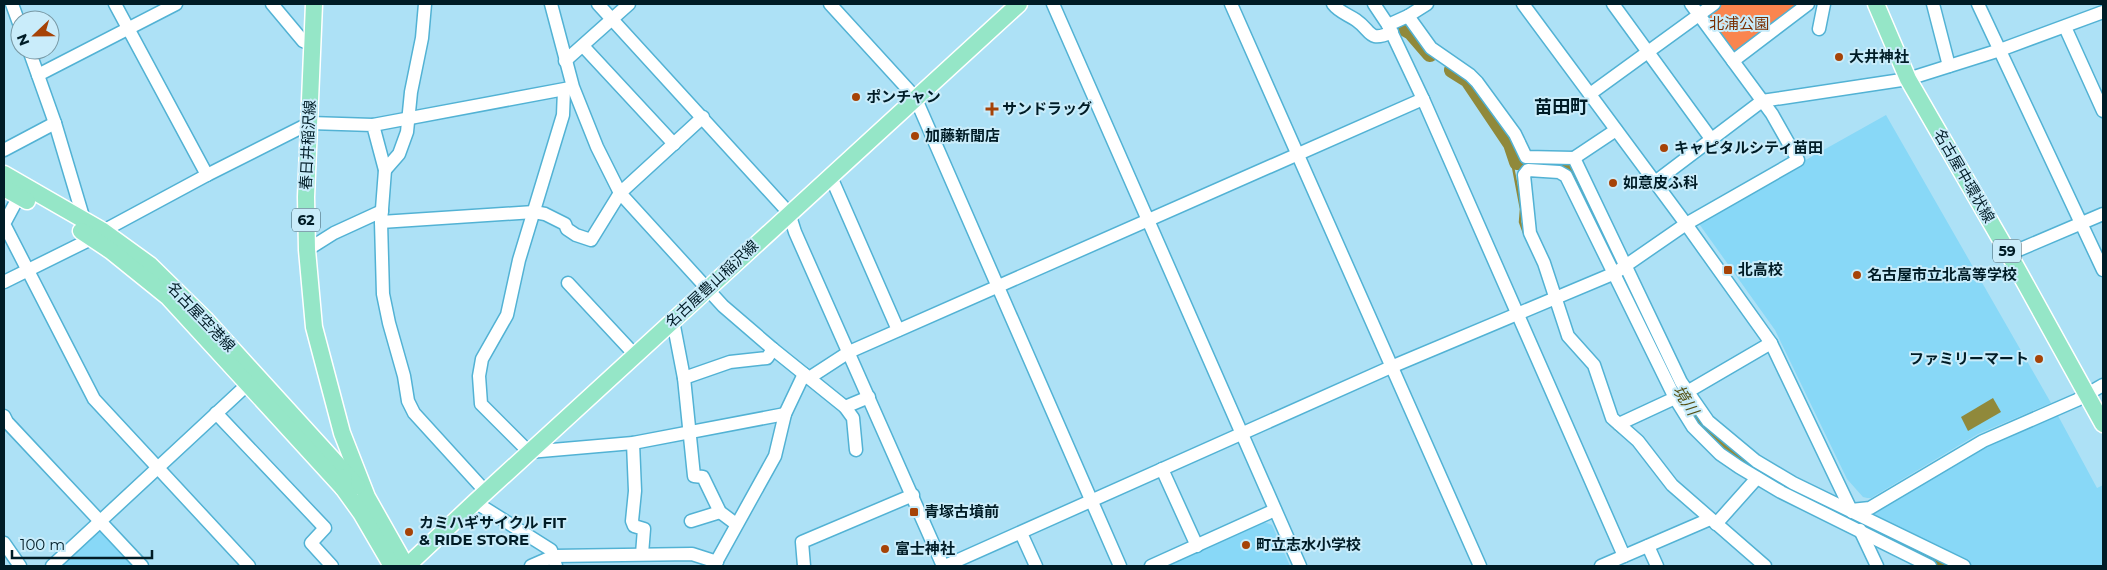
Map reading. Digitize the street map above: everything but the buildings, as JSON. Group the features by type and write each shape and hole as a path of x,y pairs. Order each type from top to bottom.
{"main road":[{"name":"春日井稲沢線","path":"314,4 306,197 307,250 314,327 342,433 367,497 407,566"},
{"name":"名古屋豊山稲沢線","path":"407,566 789,213 831,177 1019,4"},
{"name":"名古屋中環状線","path":"1876,4 1908,79 2009,254 2103,424"},
{"name":"名古屋空港線","path":"4,174 84,220 168,297 343,488"},
{"name":"名古屋空港線","path":"4,188 98,234 150,265 177,290 367,497"},
{"name":"春日井稲沢線","path":"342,433 343,488"},
{"path":"343,488 361,513 392,566"}],"street":[{"path":"115,4 207,175"},
{"path":"38,75 176,4"},
{"path":"272,4 304,41 312,45"},
{"path":"385,170 399,154 407,132 411,92 422,38 425,4"},
{"path":"552,4 565,61 568,88 563,115 534,212 507,314 482,359 479,376 481,404 529,452 574,450 633,443 785,414"},
{"path":"598,4 789,213 794,232 944,566 1241,433 1620,270 1686,224 1798,160 1762,102 1691,4"},
{"path":"565,61 629,4"},
{"path":"830,4 916,98 1120,566"},
{"path":"1053,4 1300,566"},
{"path":"1231,4 1480,566"},
{"path":"1333,4 1338,10 1357,21 1368,33 1381,37 1425,4"},
{"path":"1374,4 1390,29 1423,99 1624,556"},
{"path":"1523,4 1686,224 1771,343 1877,566"},
{"path":"1613,4 1712,140"},
{"path":"1590,94 1714,4"},
{"path":"1733,60 1808,4"},
{"path":"1819,29 1824,4"},
{"path":"1933,4 1949,66"},
{"path":"1978,4 2103,270"},
{"path":"1655,182 1762,102 1908,79 2000,50 2103,12"},
{"path":"1408,16 1431,48 1477,82 1515,134 1526,156 1574,158 1616,130"},
{"path":"2065,26 2103,111"},
{"path":"583,46 674,144"},
{"path":"33,60 55,123 84,220"},
{"path":"4,282 310,123 373,125 568,88"},
{"path":"568,88 620,194 724,306 773,349 846,407 854,418 856,450"},
{"path":"531,566 555,561 692,554 715,564 775,456 785,414 807,376 848,352 1423,99"},
{"path":"307,250 334,232 381,216 534,212 545,214 565,224 568,229 576,234 591,240 620,194 703,117"},
{"path":"4,150 55,123"},
{"path":"373,125 385,170 381,216 383,294 404,376 408,401 414,413 480,497 550,550 555,561"},
{"path":"1574,158 1674,398 1694,427 1720,454 1758,478 1964,566"},
{"path":"1765,566 1672,485 1638,441 1612,418 1594,365 1568,336 1544,263 1530,232 1524,175 1528,170 1559,172 1566,176 1688,392 1708,421 1756,461 1930,566"},
{"path":"831,177 898,330"},
{"path":"19,196 4,224 94,399 249,566"},
{"path":"2009,254 2103,214"},
{"path":"568,283 636,355"},
{"path":"673,321 684,378 694,476 703,477 720,512 736,524"},
{"path":"1688,392 1771,343"},
{"path":"684,378 730,362 767,358 773,349"},
{"path":"52,566 248,384"},
{"path":"1855,519 1870,508 1983,441 2077,400 2103,385"},
{"path":"846,407 869,397"},
{"path":"1619,424 1674,398"},
{"path":"216,413 325,528 310,543 332,566"},
{"path":"5,420 142,566"},
{"path":"633,443 635,491 632,521 634,526 644,529 639,558"},
{"path":"1162,469 1197,546"},
{"path":"1601,566 1713,522 1758,478"},
{"path":"804,566 802,542 913,495"},
{"path":"1151,566 1275,510"},
{"path":"691,521 720,512"},
{"path":"1021,532 1036,566"},
{"path":"4,543 20,566"},
{"path":"1648,546 1657,566"}],"shaded area":[{"name":"名古屋市立北高等学校","path":"1886,115 2051,403 1978,434 1871,498 1867,498 1863,497 1847,479 1775,330 1697,221"},
{"path":"1993,398 2001,412 1968,431 1961,417"},
{"path":"2056,412 2097,488 2103,485 2103,566 1972,566 1875,517 1874,509 1984,444"},
{"name":"町立志水小学校","path":"1264,522 1272,525 1290,566 1163,566"},
{"path":"98,529 102,529 136,566 58,566"}],"green space":[{"name":"北浦公園","path":"1722,4 1804,4 1739,52 1734,52 1709,17 1709,14"}],"waterway":[{"path":"1404,28 1411,32 1430,54"},
{"name":"境川","path":"1452,70 1468,80 1511,144 1517,162 1568,165 1647,327"},
{"path":"1517,162 1513,167 1521,209 1520,222 1524,233"},
{"name":"境川","path":"1671,376 1692,412 1717,439 1747,462 1782,483"},
{"path":"1610,424 1619,432"},
{"name":"境川","path":"1848,517 1947,566"}],"place":[{"name":"大井神社","path":"1839,57"},
{"name":"ポンチャン","path":"856,97"},
{"name":"サンドラッグ","path":"992,109"},
{"name":"加藤新聞店","path":"915,136"},
{"name":"キャピタルシティ苗田","path":"1664,148"},
{"name":"如意皮ふ科","path":"1613,183"},
{"name":"北高校","path":"1728,270"},
{"name":"名古屋市立北高等学校","path":"1857,275"},
{"name":"ファミリーマート","path":"2039,359"},
{"name":"青塚古墳前","path":"914,512"},
{"name":"カミハギサイクル FIT & RIDE STORE","path":"409,532"},
{"name":"町立志水小学校","path":"1246,545"},
{"name":"富士神社","path":"885,549"}],"district":[{"name":"苗田町","path":"1561,107"}]}
